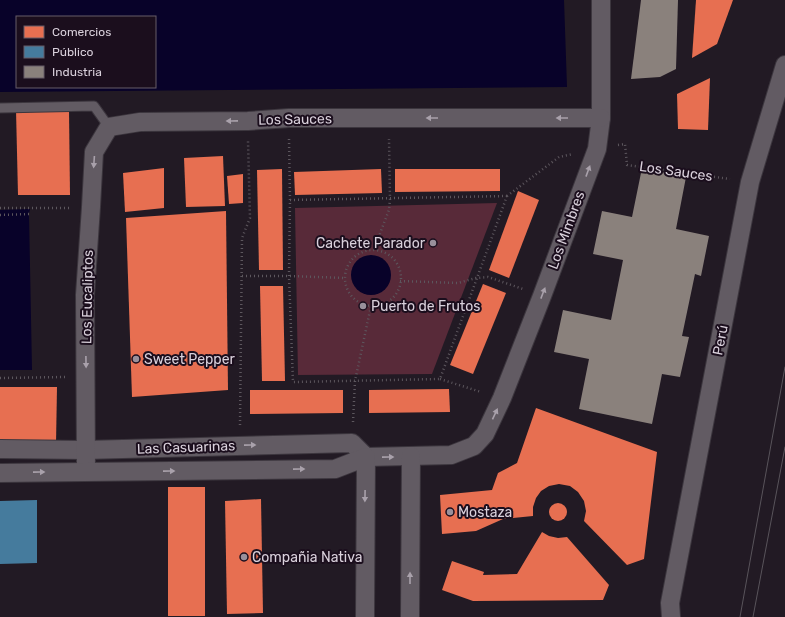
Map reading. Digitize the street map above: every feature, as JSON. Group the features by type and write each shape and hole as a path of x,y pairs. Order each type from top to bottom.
{"street":[{"name":"Los Mimbres","path":"474,446 485,434 502,398 597,149 601,118 601,0"},
{"name":"Perú","path":"670,617 670,603 750,182 785,65"},
{"name":"Los Sauces","path":"109,127 140,122 248,121 289,118 601,118"},
{"name":"Los Eucaliptos","path":"86,472 85,294 90,207 94,152 109,127"},
{"name":"Las Casuarinas","path":"0,449 85,450 352,443"},
{"path":"352,443 366,457 365,617"},
{"name":"Las Casuarinas","path":"0,473 335,469 366,457 451,455 474,446"},
{"path":"410,617 411,456"}],"lane":[{"path":"0,108 94,106 109,127"}],"path":[{"path":"289,118 289,276 293,382 440,379 502,398"},
{"path":"374,249 389,210 389,118"},
{"path":"239,445 242,238 250,218 248,121"},
{"name":"Los Sauces","path":"597,149 625,144 627,165 750,182"},
{"path":"440,379 507,196 558,157 597,149"},
{"path":"290,200 507,196"},
{"path":"0,208 90,207"},
{"path":"0,215 29,214"},
{"path":"374,249 386,253 394,259 399,267 401,276 396,294 389,301 381,305 371,306 362,304 354,299 348,292 344,274 352,257 360,252 374,249"},
{"path":"242,276 345,278"},
{"path":"400,281 458,283 476,278 488,277 542,296"},
{"path":"352,443 355,381 371,306"},
{"path":"0,378 86,377"}],"shaded area":[{"path":"0,0 564,0 567,87 0,92"},
{"path":"497,203 432,374 298,375 295,208"},
{"path":"30,209 32,370 0,370 0,210"},
{"path":"371,255 379,257 385,261 389,267 391,275 389,283 385,289 379,293 371,295 363,293 357,289 353,283 351,275 353,267 357,261 363,257"}],"building: Comercios":[{"path":"696,0 733,0 717,44 692,58"},
{"path":"710,78 708,130 678,129 677,94"},
{"path":"16,110 69,110 70,195 18,195"},
{"path":"223,156 225,206 186,207 184,158"},
{"path":"164,168 164,208 125,212 123,173"},
{"path":"282,169 283,270 259,270 257,170"},
{"path":"381,169 382,193 295,195 294,172"},
{"path":"395,169 500,169 500,191 395,192"},
{"path":"243,174 243,203 229,204 227,176"},
{"path":"518,191 539,200 509,278 489,270"},
{"path":"226,211 228,390 132,397 126,218"},
{"path":"483,284 506,293 473,374 450,365"},
{"path":"260,286 283,286 285,381 262,381"},
{"path":"0,387 57,387 56,444 0,444"},
{"path":"449,389 450,412 369,413 369,390"},
{"path":"250,390 343,390 343,413 250,414"},
{"path":"536,408 657,452 644,559 627,565 584,521 586,511 584,501 578,492 570,486 559,484 549,486 541,491 536,498 533,507 533,516 503,519 476,531 442,534 440,495 492,490 498,473 517,463"},
{"path":"168,487 205,487 205,616 168,616"},
{"name":"Compañia Nativa","path":"261,499 263,613 227,614 225,501"},
{"path":"558,503 564,506 567,512 564,518 558,521 552,518 549,512 552,506"},
{"path":"542,532 549,536 558,538 567,537 609,585 603,600 473,601 442,590 452,561 484,572 483,575 517,574"}],"building: Público":[{"path":"37,500 37,563 0,564 0,501"}],"building: Industria":[{"path":"641,0 678,0 676,69 660,77 631,79"},
{"path":"642,168 686,177 676,229 709,236 701,276 695,274 682,336 689,337 680,377 662,374 652,424 579,409 589,359 554,352 563,310 611,320 623,260 593,254 602,211 632,217"}],"tram line":[{"path":"740,617 785,367"},
{"path":"753,617 785,447"}],"place":[{"name":"Cachete Parador","path":"433,243"},
{"name":"Puerto de Frutos","path":"363,306"},
{"name":"Sweet Pepper","path":"136,359"},
{"name":"Mostaza","path":"450,512"},
{"name":"Compañia Nativa","path":"244,557"}]}
